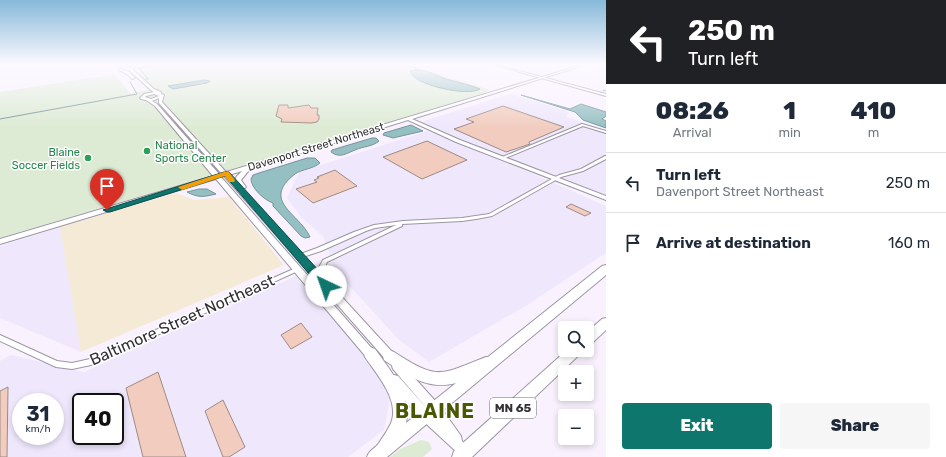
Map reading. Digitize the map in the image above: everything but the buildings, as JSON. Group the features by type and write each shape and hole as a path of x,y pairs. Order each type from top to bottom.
{"highway":[{"path":"378,454 606,268"},
{"path":"594,334 606,323"},
{"path":"370,353 394,389 399,402 400,413 397,427 378,454"},
{"path":"389,356 415,372 444,380 494,359"},
{"name":"MN 65","path":"466,455 569,357"}],"street":[{"path":"141,85 146,90 142,99 156,104 217,177 370,353 431,412"},
{"path":"148,85 161,95"},
{"name":"Davenport Street Northeast","path":"0,242 408,119 514,85"},
{"path":"571,85 606,95"},
{"path":"145,95 161,95"},
{"path":"148,100 161,95"},
{"path":"161,95 160,102 389,356 431,412 466,455"},
{"path":"408,119 606,203"},
{"path":"505,159 583,125 606,132"},
{"path":"300,256 312,254 373,227 404,222 478,218 490,215 554,180 582,170 606,157"},
{"path":"258,164 243,172 238,177 238,180 258,209"},
{"path":"554,180 606,198"},
{"path":"326,286 325,276 321,269 325,261 404,222"},
{"name":"Baltimore Street Northeast","path":"0,338 56,364 65,366 81,365 103,357 202,311 298,269"}],"shaded area":[{"name":"National Sports Center","path":"43,85 124,85 130,93 148,90 143,85 149,90 155,89 148,85 475,85 490,90 483,94 0,238 0,92"},
{"path":"172,85 194,85 173,89 168,86"},
{"path":"431,85 470,85 480,89 465,92"},
{"path":"511,94 569,112 566,117 606,130 606,196 436,130 420,122"},
{"path":"521,95 570,109 581,104 606,112 606,116 602,119 606,121 606,128 583,120 575,112"},
{"path":"411,125 423,131 393,138 383,135 384,133"},
{"path":"427,131 511,164 606,206 606,253 524,307 429,362 398,339 335,270 323,236 302,218 287,198 299,172"},
{"path":"376,138 379,141 343,155 337,155 331,152 332,150"},
{"path":"307,158 315,158 320,163 314,167 295,174 285,184 281,192 282,200 286,207 310,237 305,238 301,236 273,206 273,203 259,193 253,186 251,179 253,175"},
{"path":"207,189 216,194 201,196 187,192"},
{"path":"176,193 195,200 229,197 284,265 81,352 60,227"},
{"path":"60,227 81,352 0,318 0,246"},
{"path":"296,276 362,351 390,399 384,430 348,457 0,457 0,361 11,355 84,372"},
{"path":"421,440 429,442 432,449 423,457 390,457 400,449"}],"waterway":[{"path":"0,119 137,94 132,85"}],"slow traffic":[{"path":"182,187 226,174 232,180"}],"place":[{"name":"National Sports Center","path":"147,151"},
{"name":"Blaine Soccer Fields","path":"88,158"}],"district":[{"name":"BLAINE","path":"435,411"}],"route":[{"path":"107,210 226,174 326,286"}]}
